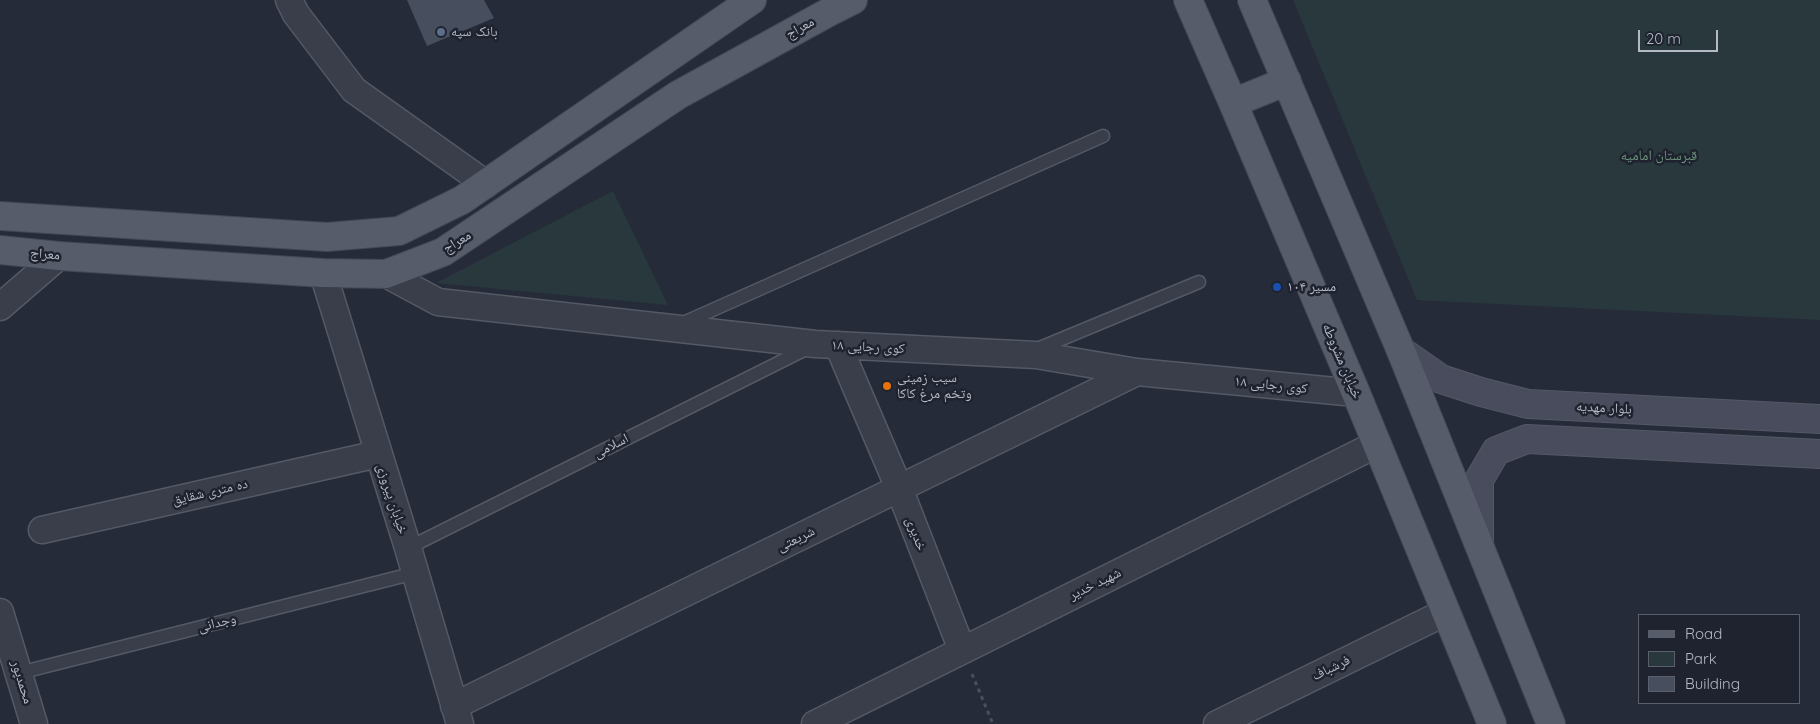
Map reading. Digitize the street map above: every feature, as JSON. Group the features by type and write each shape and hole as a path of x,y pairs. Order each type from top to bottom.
{"main road":[{"path":"0,216 327,237 398,231 462,200 752,0"},
{"name":"معراج","path":"0,250 59,256 323,273 386,274 444,252 678,95 853,0"},
{"name":"خیابان مشروطه","path":"1188,0 1356,393 1492,724"},
{"path":"1252,0 1401,351 1551,724"},
{"path":"1233,103 1287,81"},
{"name":"بلوار مهدیه","path":"1401,351 1441,379 1528,404 1820,419"},
{"path":"1479,544 1479,480 1496,451 1527,439 1820,454"}],"street":[{"path":"289,0 296,14 354,90 486,184"},
{"path":"0,308 59,256"},
{"name":"خیابان پیروزی","path":"323,273 408,548 457,715"},
{"name":"کوی رجایی ۱۸","path":"386,274 438,302 827,345 1036,355 1137,372 1356,393"},
{"name":"خدیری","path":"827,345 898,488 962,650"},
{"name":"شریعتی","path":"457,715 898,488 1137,372"},
{"name":"شهید خدیر","path":"814,724 1377,444"},
{"name":"ده متری شقایق","path":"42,530 378,454"},
{"name":"فرشباف","path":"1217,724 1446,612"},
{"name":"محمدپور","path":"2,624 34,724"}],"lane":[{"path":"674,327 1103,136"},
{"path":"1024,355 1199,282"},
{"name":"اسلامی","path":"408,548 827,345"},
{"name":"وجدانی","path":"19,673 415,573"}],"path":[{"path":"962,650 993,724"}],"green space":[{"name":"قبرستان امامیه","path":"1293,0 1820,0 1820,320 1417,300"},
{"path":"613,191 668,305 436,283"}],"building":[{"name":"بانک سپه","path":"407,0 484,0 494,18 427,46"}],"place":[{"name":"بانک سپه","path":"441,32"},
{"name":"مسیر ۱۰۴","path":"1277,287"},
{"name":"سیب زمینی وتخم مرغ کاکا","path":"887,386"}]}
